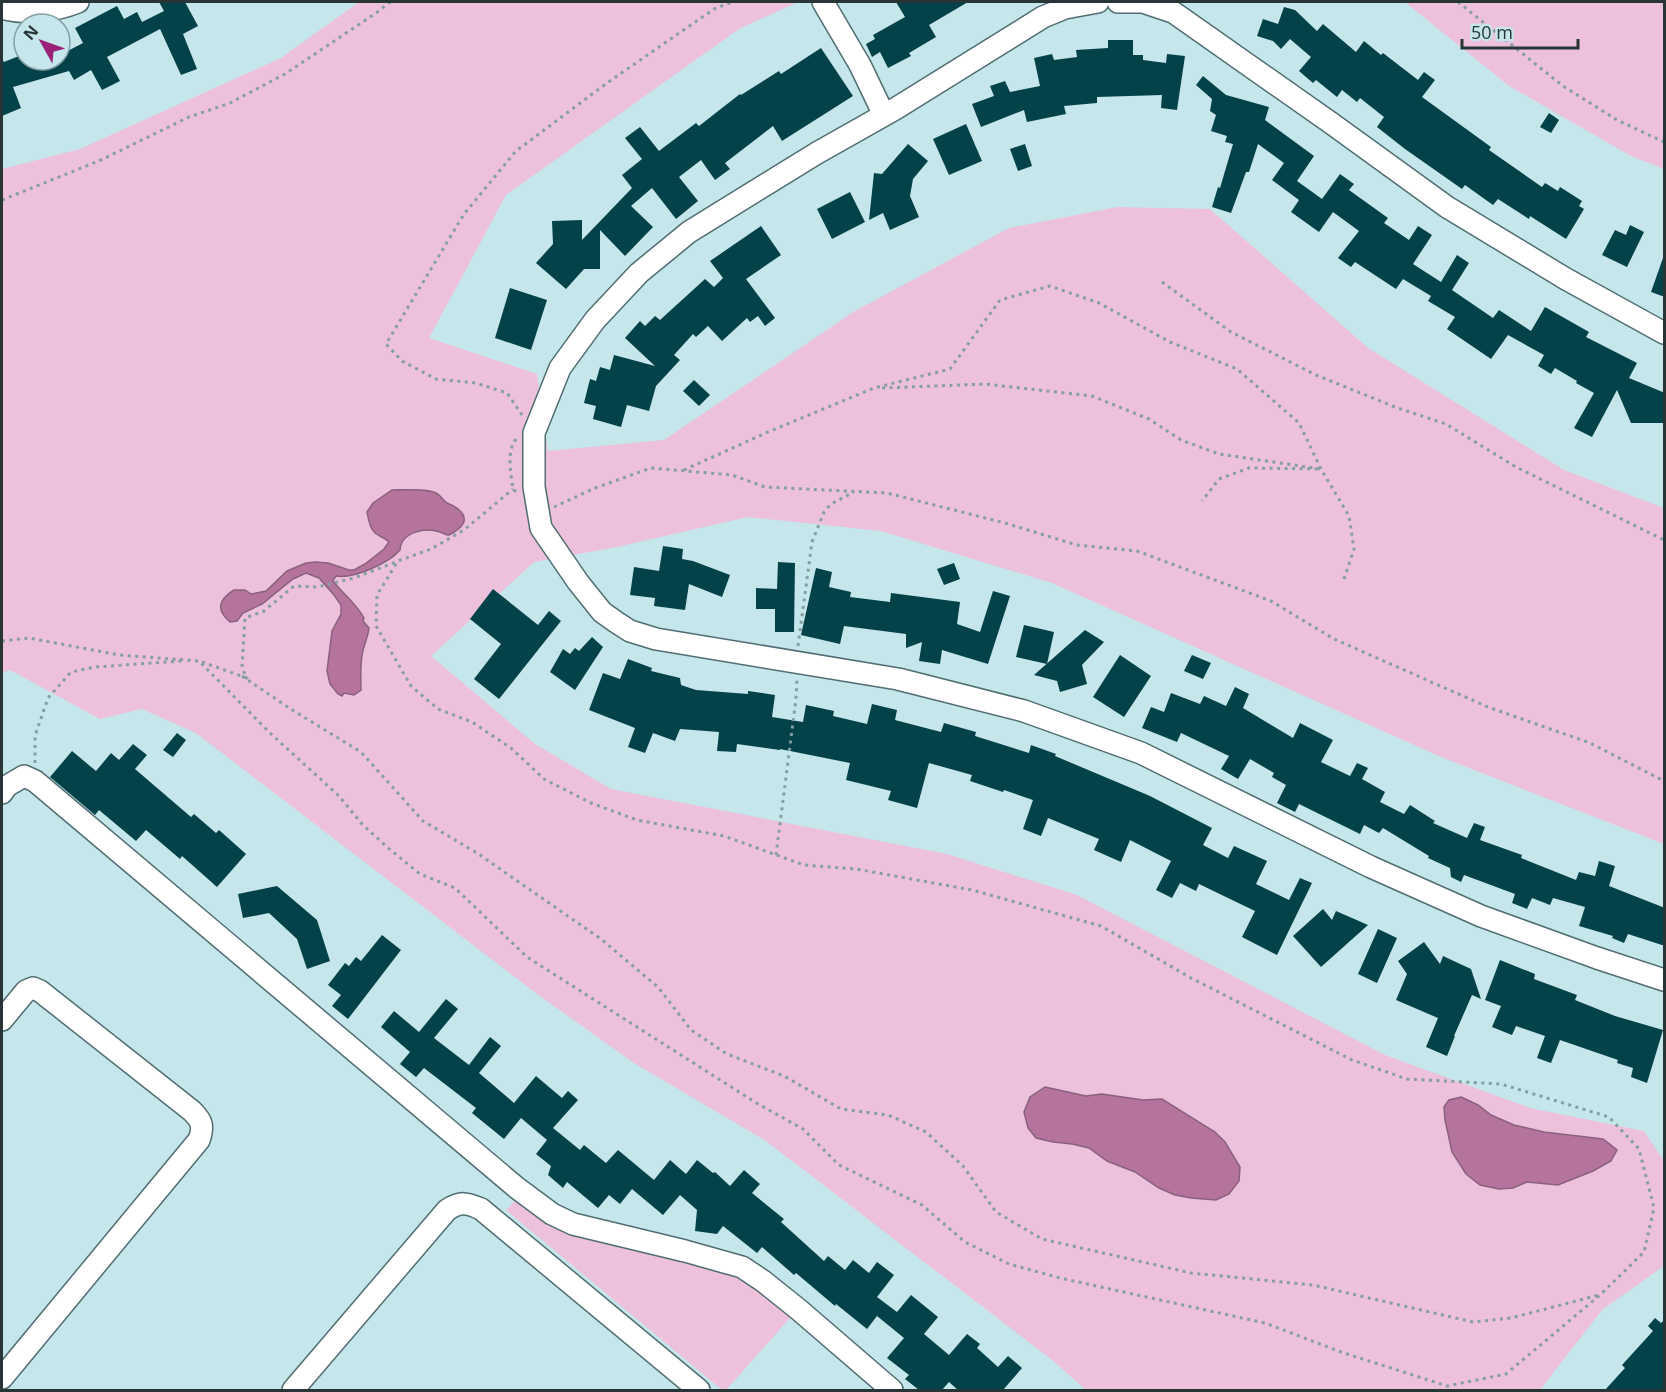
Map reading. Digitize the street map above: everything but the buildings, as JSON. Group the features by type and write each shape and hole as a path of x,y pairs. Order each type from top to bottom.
{"street":[{"path":"2,8 46,11 78,2"},
{"path":"824,2 860,65 884,115"},
{"path":"1098,2 1065,8 1043,17 688,232 639,273 595,320 560,368 534,433 534,487 541,528 578,582 603,612 630,631 656,639 898,679 1024,711 1141,753 1371,867 1481,916 1665,980"},
{"path":"1118,2 1143,2 1173,12 1447,207 1566,279 1665,333"},
{"path":"2,792 7,786 24,776 35,781 517,1188 552,1214 573,1224 742,1267 798,1309 892,1390"},
{"path":"2,1020 26,991 33,988 40,991 192,1111 200,1119 203,1129 199,1140 2,1377"},
{"path":"293,1390 447,1210 455,1204 469,1204 481,1209 699,1390"}],"path":[{"path":"2,200 100,160 189,117 230,103 285,74 376,14 390,2"},
{"path":"523,416 507,393 476,383 436,379 402,361 386,344 464,214 516,151 616,76 714,9 732,2"},
{"path":"1458,2 1563,86 1617,120 1665,142"},
{"path":"1162,282 1231,333 1316,375 1395,408 1446,424 1516,467 1665,540"},
{"path":"683,471 768,432 874,388 950,369 1000,300 1050,286 1099,303 1170,342 1237,369 1299,423 1321,469 1349,516 1353,549 1344,579"},
{"path":"874,388 985,384 1092,396 1149,419 1181,440 1219,454 1321,469"},
{"path":"539,514 596,488 651,468 732,476 765,487 887,493 1005,523 1077,545 1137,551 1271,601 1334,639 1488,707 1590,743 1665,781"},
{"path":"1202,501 1219,479 1249,468 1321,469"},
{"path":"2,641 29,638 119,655 197,661 247,678 242,668 244,618 264,611 294,586 317,587 354,578 431,549 464,530 513,489"},
{"path":"24,776 36,762 34,736 48,698 71,672 130,663 197,661 270,733 339,796 362,824 387,847 420,874 454,888 527,957 758,1104 803,1129 839,1165 922,1205 965,1242 1009,1264 1060,1278 1265,1323 1341,1352 1447,1386 1506,1374 1600,1295 1644,1252 1654,1208 1639,1149 1610,1117 1501,1084 1407,1079 1352,1060 1191,978 1101,926 972,890 856,869 804,865 724,836 637,820 591,803 544,779 511,748 472,722 438,709 411,686 376,626 377,595 398,561"},
{"path":"243,676 289,708 361,752 423,820 477,853 601,939 658,987 691,1030 727,1054 784,1076 841,1109 888,1114 926,1132 963,1166 996,1212 1042,1239 1191,1272 1313,1286 1473,1322 1511,1318 1600,1295"}],"shaded area":[{"path":"359,2 798,2 739,29 506,195 429,338 537,374 548,451 664,440 855,311 1009,228 1117,207 1210,209 1368,348 1564,470 1664,508 1664,844 1441,757 1052,583 881,531 748,517 617,547 534,562 431,656 535,744 611,789 947,854 1077,895 1385,1055 1530,1108 1644,1131 1664,1161 1664,1266 1602,1310 1540,1390 1086,1390 1051,1359 766,1141 634,1063 537,994 196,733 142,709 100,719 10,670 2,673 2,169 80,149 281,58"},
{"path":"1405,2 1664,2 1664,169 1631,156 1509,86"},
{"path":"392,490 432,491 460,511 464,522 449,535 428,530 415,532 405,539 395,555 380,565 361,573 336,576 333,581 357,608 369,628 361,660 361,690 354,695 344,693 342,696 330,684 327,671 332,631 341,614 341,605 319,578 306,573 293,579 262,604 243,613 237,621 230,622 225,618 221,605 222,601 234,590 245,590 251,594 266,591 287,571 306,563 328,563 349,570 365,564 389,542 373,531 367,512 373,503"},
{"path":"1045,1087 1086,1096 1102,1094 1143,1100 1162,1099 1215,1132 1225,1142 1240,1167 1239,1181 1229,1194 1216,1200 1175,1195 1159,1188 1135,1172 1107,1161 1089,1148 1036,1138 1028,1128 1024,1112 1030,1097"},
{"path":"1461,1097 1478,1105 1491,1115 1514,1125 1544,1132 1603,1139 1617,1150 1611,1161 1558,1185 1527,1182 1513,1188 1499,1189 1480,1185 1466,1174 1452,1152 1445,1120 1444,1107 1449,1100"},
{"path":"523,1192 552,1214 742,1267 798,1309 726,1390 722,1390 506,1210"}]}
